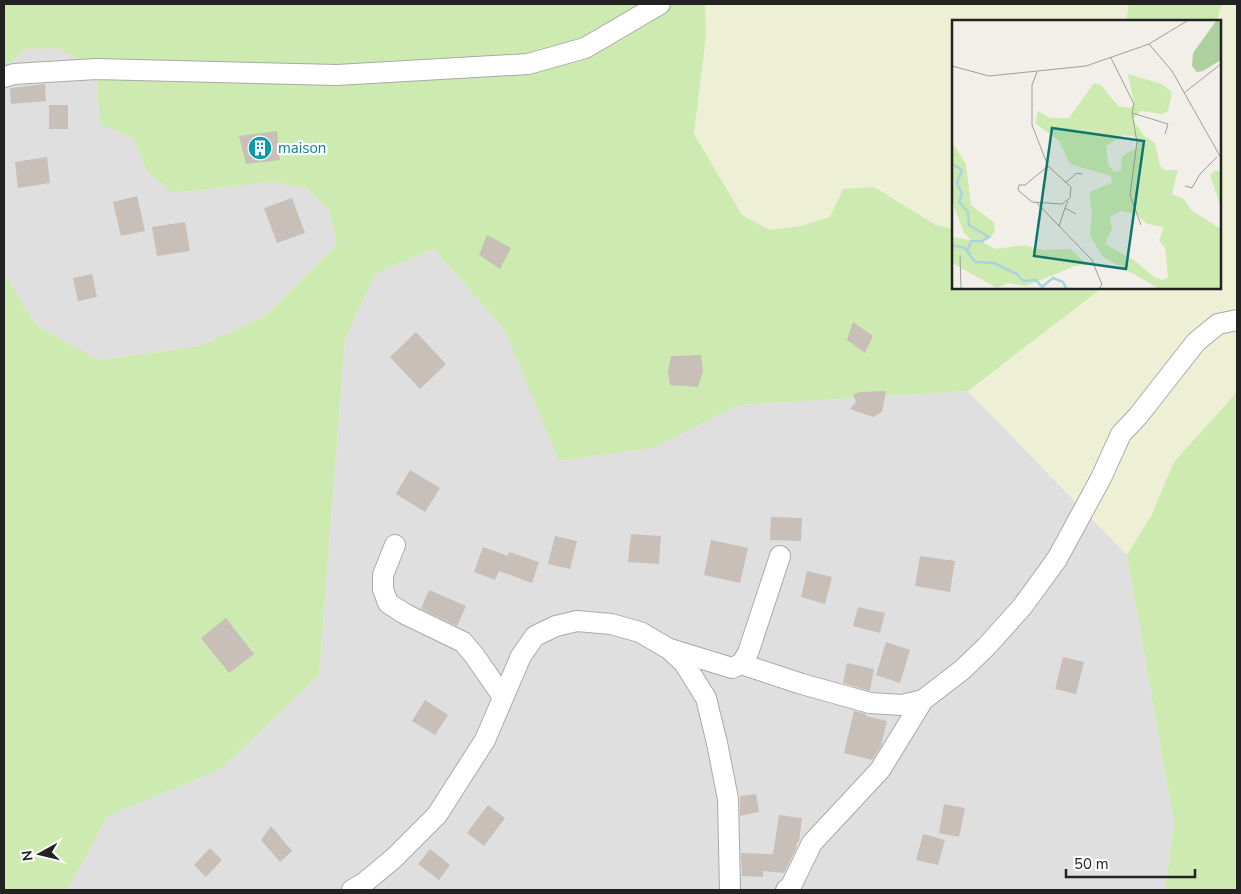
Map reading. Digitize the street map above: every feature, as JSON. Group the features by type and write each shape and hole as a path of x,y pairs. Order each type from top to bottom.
{"street":[{"path":"4,77 14,74 96,69 337,75 528,64 585,48 660,4"},
{"path":"786,890 791,886 812,843 880,770 923,700 962,670 986,647 1022,607 1057,559 1101,478 1122,434 1196,342 1218,324 1237,320"},
{"path":"395,545 383,575 383,589 388,603 405,614 463,642 503,697"},
{"path":"669,649 732,668 741,664 748,653 780,556"},
{"path":"363,888 437,815 485,740 521,656 535,636 556,626 577,621 611,624 640,632 669,649 684,663 706,698 728,798 730,890"},
{"path":"741,664 870,703 902,705 923,700"}],"shaded area":[{"path":"58,48 96,69 100,124 133,138 146,170 172,193 271,182 306,188 329,210 337,244 266,315 200,346 97,360 36,325 4,273 4,68 26,49"},
{"path":"434,249 504,329 560,461 653,448 740,405 968,391 1127,555 1174,824 1165,890 67,890 108,816 221,769 319,675 345,339 376,273"}],"green space":[{"path":"4,4 705,4 706,36 694,134 742,215 770,230 801,226 830,217 843,189 874,187 936,225 952,229 952,289 1101,289 968,391 740,405 653,448 559,461 504,329 434,249 376,273 345,339 319,675 221,769 108,816 67,890 4,890 4,273 36,325 98,360 200,346 266,315 337,244 329,210 306,188 271,182 172,193 146,170 133,138 100,124 96,69 58,48 26,49 4,68"},
{"path":"705,4 1129,4 1126,20 952,20 952,229 936,225 874,187 843,189 830,217 801,226 770,230 742,215 694,134 706,36"},
{"path":"1129,4 1222,4 1216,20 1126,20"},
{"path":"1222,4 1237,4 1237,392 1174,462 1151,516 1127,555 968,391 1101,289 1221,289 1221,20 1216,20"},
{"path":"1237,392 1237,890 1165,890 1174,824 1127,555 1151,516 1174,462"}],"building":[{"path":"45,84 46,101 11,104 10,88"},
{"path":"49,105 68,105 68,129 49,129"},
{"name":"maison","path":"277,131 280,160 246,164 239,136"},
{"path":"47,157 50,183 18,188 15,162"},
{"path":"137,196 145,231 121,236 113,202"},
{"path":"292,198 305,233 277,243 264,208"},
{"path":"185,222 190,251 157,256 152,227"},
{"path":"487,235 511,248 500,269 479,255"},
{"path":"92,274 97,297 78,301 73,278"},
{"path":"853,322 873,336 865,353 847,340"},
{"path":"416,332 446,364 420,389 390,357"},
{"path":"701,355 703,371 698,387 670,385 668,372 671,356"},
{"path":"886,391 882,412 873,417 850,409 856,402 853,394"},
{"path":"410,470 440,488 425,512 396,494"},
{"path":"771,517 802,518 801,541 770,540"},
{"path":"631,534 661,536 659,564 628,562"},
{"path":"555,536 577,541 570,569 548,564"},
{"path":"711,540 748,548 740,583 704,575"},
{"path":"483,547 508,556 509,552 539,562 532,583 499,571 495,580 474,572"},
{"path":"920,556 955,561 950,592 915,586"},
{"path":"807,571 832,577 825,604 801,597"},
{"path":"429,590 466,606 457,626 421,609"},
{"path":"858,607 885,613 880,633 853,626"},
{"path":"226,618 254,654 229,673 201,638"},
{"path":"886,642 910,650 900,683 876,675"},
{"path":"1063,657 1084,662 1076,694 1055,689"},
{"path":"847,663 874,669 870,691 843,683"},
{"path":"425,700 448,715 435,735 412,721"},
{"path":"854,711 887,721 881,746 872,760 844,753"},
{"path":"756,794 759,812 740,816 740,796"},
{"path":"944,804 965,808 959,837 939,833"},
{"path":"488,805 505,818 484,846 467,833"},
{"path":"779,815 802,818 799,842 797,842 796,849 784,873 763,871 763,877 742,876 741,853 773,854"},
{"path":"271,826 292,851 280,862 261,840"},
{"path":"923,834 945,840 938,865 916,860"},
{"path":"210,848 222,860 206,877 194,865"},
{"path":"430,849 450,865 439,880 418,864"}],"place":[{"name":"maison","path":"260,148"}]}
